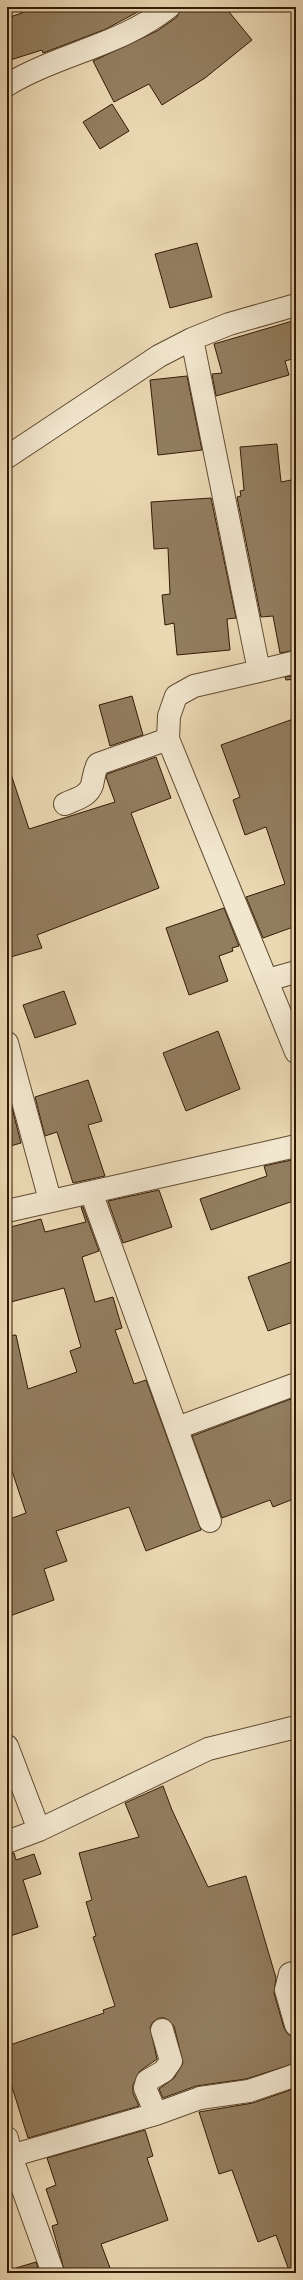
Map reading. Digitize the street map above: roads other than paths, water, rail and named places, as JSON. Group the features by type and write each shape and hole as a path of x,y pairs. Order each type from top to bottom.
{"street":[{"path":"7,85 27,73 96,47 156,18 169,7"},
{"path":"7,457 159,356 192,339 229,324 296,305"},
{"path":"192,339 259,672"},
{"path":"295,666 194,686 176,696 169,716 168,739 210,845 296,1052"},
{"path":"65,804 86,795 92,785 94,771 98,764 168,739"},
{"path":"267,980 296,972"},
{"path":"7,1043 50,1200"},
{"path":"7,1211 50,1200 296,1146"},
{"path":"91,1192 210,1521"},
{"path":"177,1428 296,1384"},
{"path":"7,1842 39,1830 208,1750 296,1727"},
{"path":"7,1746 24,1786 39,1830"},
{"path":"296,1972 290,1974 286,1990 296,2025"},
{"path":"156,2114 144,2088 147,2081 164,2071 171,2061 162,2030"},
{"path":"52,2273 8,2150 156,2114 200,2098 249,2091 296,2075"}]}
